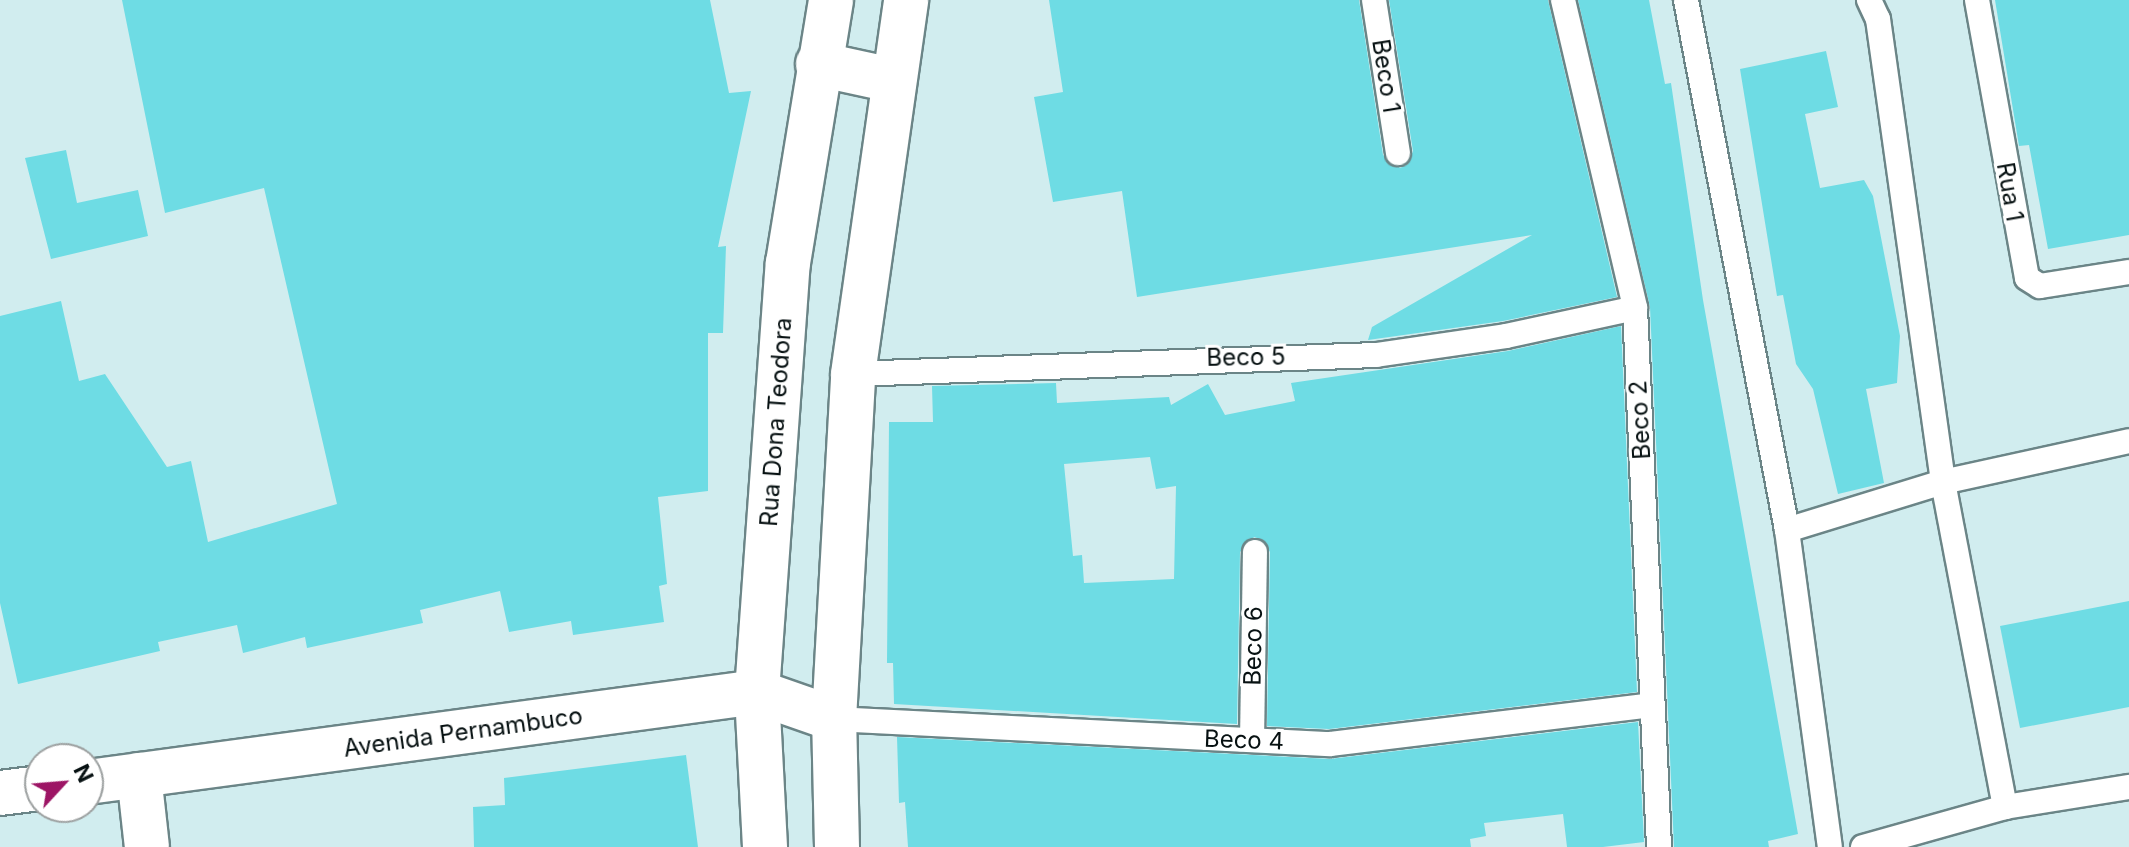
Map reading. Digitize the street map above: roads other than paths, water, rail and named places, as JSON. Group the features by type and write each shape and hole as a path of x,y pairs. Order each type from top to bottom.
{"main road":[{"name":"Rua Dona Teodora","path":"765,847 757,692 788,263 818,64 831,0"},
{"path":"837,847 834,719 853,374 892,80 906,0"},
{"path":"818,64 892,80"},
{"name":"Avenida Pernambuco","path":"104,780 757,692 834,719"},
{"path":"139,775 147,847"},
{"path":"0,793 24,790"}],"lane":[{"name":"Beco 1","path":"1374,0 1398,153"},
{"name":"Beco 2","path":"1563,0 1635,308 1659,847"},
{"path":"1686,0 1787,530 1830,847"},
{"path":"1869,0 1878,19 1943,482 2005,807"},
{"name":"Rua 1","path":"1977,0 2027,278 2040,286 2129,272"},
{"name":"Beco 5","path":"853,374 1376,355 1635,308"},
{"path":"1787,530 1943,482 2129,441"},
{"name":"Beco 6","path":"1252,740 1255,552"},
{"name":"Beco 4","path":"834,719 1330,744 1652,705"},
{"path":"1863,847 2005,807 2129,787"}]}
